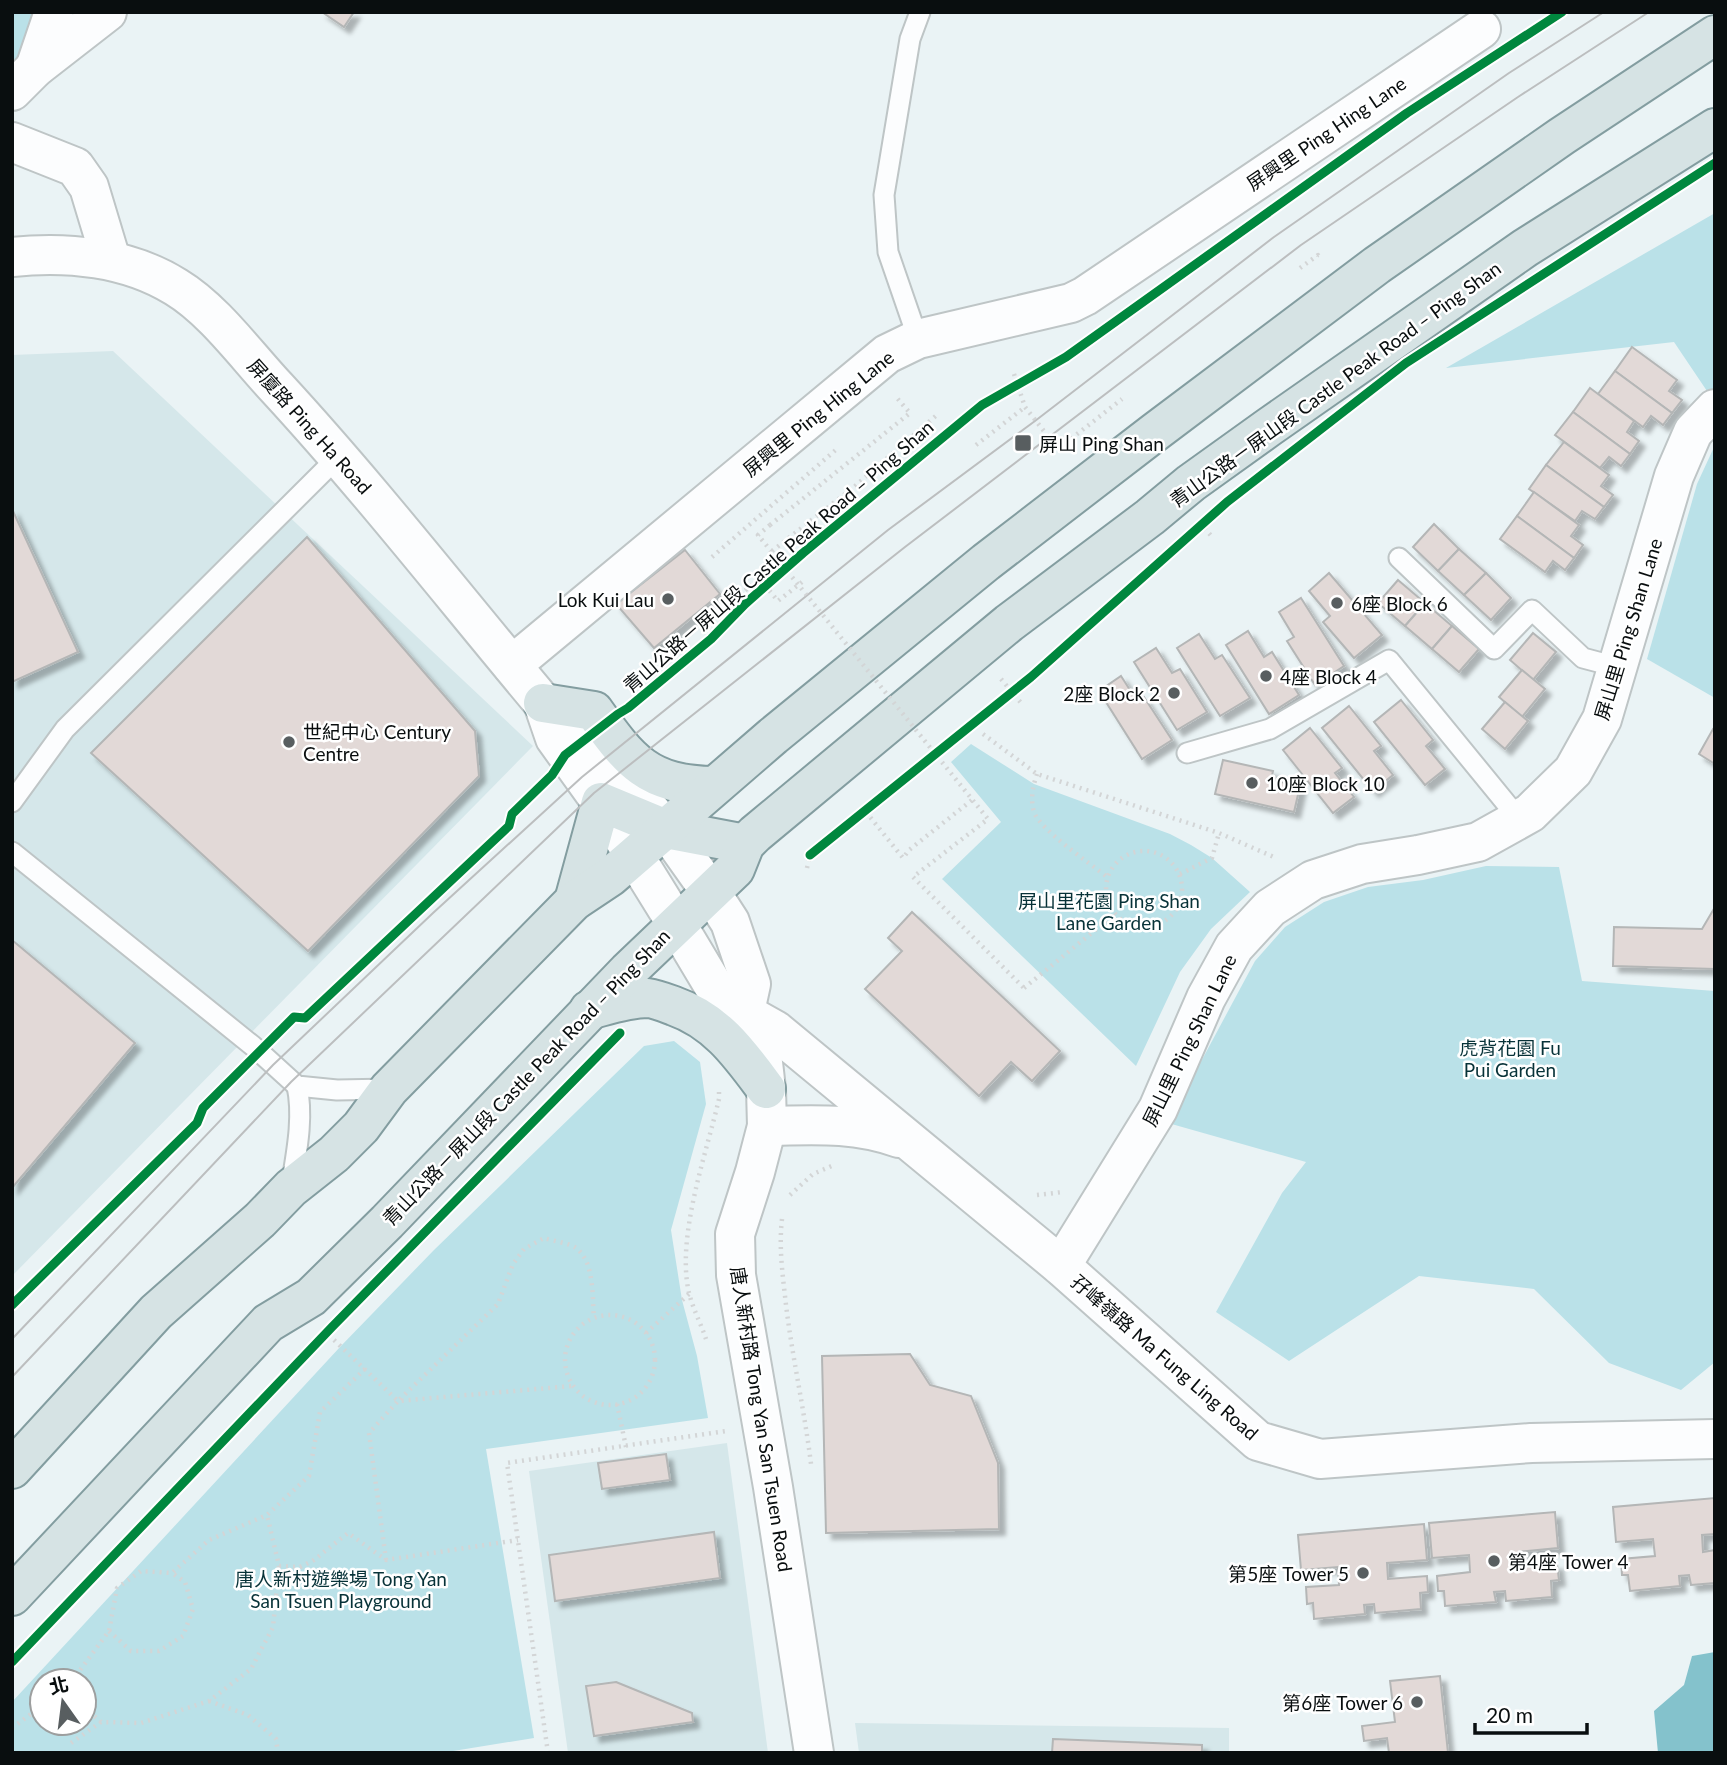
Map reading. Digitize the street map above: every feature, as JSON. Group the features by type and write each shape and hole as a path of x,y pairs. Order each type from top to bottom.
{"main road":[{"path":"12,1469 156,1312 260,1220 290,1188 334,1154 361,1127 388,1089 574,901 610,877 714,786 986,562 1230,375 1387,258 1714,34"},
{"name":"青山公路－屏山段 Castle Peak Road – Ping Shan","path":"12,1596 268,1323 311,1297 387,1222 589,1010 676,923 735,869 745,844 1009,623 1191,483 1525,248 1715,128"},
{"path":"543,703 594,711 646,771 669,781 693,786 714,786"},
{"path":"574,901 601,802 666,829 745,844"},
{"path":"589,1010 619,1001 649,998 680,1008 709,1023 733,1044 766,1107"}],"street":[{"path":"24,80 54,12"},
{"path":"24,80 107,12"},
{"name":"屏興里 Ping Hing Lane","path":"512,665 887,354 918,339 1071,303 1084,296 1481,29"},
{"path":"12,142 75,167 89,187 111,260"},
{"name":"屏廈路 Ping Ha Road","path":"12,257 69,255 111,260 145,271 176,287 203,308 339,456 543,703 555,738 601,802 633,858"},
{"name":"屏山里 Ping Shan Lane","path":"1061,1266 1158,1109 1206,998 1234,947 1270,908 1312,880 1362,864 1478,842 1530,813 1573,771 1602,719 1674,476 1693,432 1715,409"},
{"name":"屏廈路 Ping Ha Road","path":"543,703 575,721 666,829"},
{"name":"唐人新村路 Tong Yan San Tsuen Road","path":"666,829 730,922 751,984 748,1012 762,1054 766,1107 755,1172 735,1234 736,1275 773,1487 814,1753"},
{"path":"633,858 719,995 748,1012"},
{"name":"孖峰嶺路 Ma Fung Ling Road","path":"748,1012 775,1030 1061,1266 1258,1441 1320,1459 1531,1443 1715,1438"},
{"name":"孖峰嶺路 Ma Fung Ling Road","path":"766,1107 876,1129 911,1142"}],"lane":[{"path":"918,339 888,252 884,195 910,39 920,12"},
{"path":"12,802 65,729 339,456"},
{"path":"1399,558 1494,649 1532,610 1583,658 1618,667"},
{"path":"1187,753 1270,729 1389,660 1519,819"},
{"path":"12,852 253,1046 297,1086 300,1099 297,1149 290,1188"},
{"path":"297,1086 337,1090 388,1089"}],"path":[{"path":"1300,268 1318,255 1325,263"},
{"path":"1014,374 1025,407 1058,449 1122,399"},
{"path":"1006,391 1030,377"},
{"path":"887,407 897,398 910,413 758,535 988,819 914,877 1024,988 1115,914"},
{"path":"976,445 1025,407"},
{"path":"772,551 854,487 938,414"},
{"path":"712,557 844,443"},
{"path":"868,474 881,489"},
{"path":"1192,534 1210,517"},
{"path":"765,586 778,601 802,582"},
{"path":"1006,673 1000,678 1022,704"},
{"path":"1001,701 1022,684"},
{"path":"983,734 1037,774 1219,833 1284,861"},
{"path":"929,760 939,752"},
{"path":"1037,774 1031,799 1034,814 1043,826 1107,877"},
{"path":"866,811 903,858 909,850 972,800"},
{"path":"857,819 877,803"},
{"path":"500,835 509,826 512,814"},
{"path":"1180,874 1212,858 1219,833"},
{"path":"807,868 810,855 820,848"},
{"path":"1152,852 1168,860 1180,874 1182,892 1176,910 1163,923 1145,928 1127,924 1115,914 1106,895 1107,877 1118,862 1134,853 1152,852"},
{"path":"294,1017 305,1017 314,1008"},
{"path":"188,1132 197,1123 203,1108"},
{"path":"787,1204 791,1193 813,1174"},
{"path":"386,1560 369,1433 398,1401 498,1304 513,1264 524,1249 544,1238 576,1248 586,1261 590,1274 594,1318"},
{"path":"646,1333 689,1293"},
{"path":"609,1315 623,1317 646,1333 655,1360 653,1374 636,1397 617,1404 595,1403 572,1386 566,1374 566,1347 582,1324 609,1315"},
{"path":"334,1340 398,1401"},
{"path":"172,1573 209,1540 267,1515 309,1476 320,1412 366,1368"},
{"path":"398,1401 572,1386"},
{"path":"617,1404 626,1447"},
{"path":"548,1753 507,1463 731,1431"},
{"path":"71,1743 101,1722 141,1723 209,1701 251,1669 273,1627 279,1566 267,1515"},
{"path":"279,1566 300,1567 314,1560 348,1533 386,1560 518,1539"},
{"path":"82,1667 109,1631 117,1588 141,1571 172,1573 185,1582 193,1609 183,1636 159,1651 131,1651 109,1631"},
{"path":"209,1701 248,1715 276,1739 278,1753"},
{"path":"12,1728 28,1716"},
{"path":"98,1719 101,1722"}],"shaded area":[{"path":"113,351 533,746 12,1276 12,355"},
{"path":"727,1443 768,1753 568,1753 529,1471"},
{"path":"1715,1652 1715,1753 1658,1753 1654,1711 1684,1685 1692,1656"},
{"path":"855,1723 1229,1728 1229,1753 859,1753"}],"green space":[{"path":"12,12 76,12 12,69"},
{"path":"1715,213 1715,389 1709,394 1674,342 1446,368"},
{"path":"1715,445 1715,698 1647,659 1697,484"},
{"name":"屏山里花園 Ping Shan Lane Garden","path":"971,744 1034,784 1170,834 1191,845 1212,858 1250,892 1211,929 1180,972 1136,1066 942,879 1001,822 951,762"},
{"name":"虎背花園 Fu Pui Garden","path":"1486,866 1559,867 1582,981 1715,991 1715,1362 1681,1390 1609,1363 1534,1289 1419,1276 1289,1361 1216,1312 1282,1193 1306,1162 1168,1123 1255,961 1285,927 1324,902 1368,887 1423,880"},
{"name":"唐人新村遊樂場 Tong Yan San Tsuen Playground","path":"674,1041 700,1062 706,1104 671,1230 682,1300 697,1356 708,1418 486,1449 534,1738 441,1753 12,1753 12,1702 28,1685 28,1737 98,1737 98,1667 44,1667 340,1347 434,1250 644,1046"}],"building":[{"path":"322,12 354,12 344,27"},
{"path":"1632,347 1677,380 1669,391 1682,400 1672,413 1615,371"},
{"path":"1615,371 1672,413 1663,425 1651,416 1643,427 1598,394"},
{"path":"1590,388 1634,421 1627,432 1639,441 1630,454 1573,412"},
{"path":"1573,412 1630,454 1621,466 1609,457 1600,468 1555,435"},
{"path":"1564,442 1609,475 1601,486 1613,495 1604,507 1546,465"},
{"path":"1546,465 1604,507 1595,519 1582,511 1575,521 1529,489"},
{"path":"1534,492 1579,525 1571,536 1583,545 1574,558 1517,516"},
{"path":"12,509 78,652 12,682"},
{"path":"1517,516 1574,558 1565,570 1553,561 1545,572 1500,539"},
{"path":"1434,524 1459,549 1438,571 1413,547"},
{"name":"世紀中心 Century Centre","path":"307,537 475,731 479,776 308,951 91,753"},
{"path":"1459,549 1486,573 1464,595 1438,571"},
{"name":"Lok Kui Lau","path":"685,550 720,594 654,648 616,604"},
{"name":"6座 Block 6","path":"1329,573 1382,635 1354,658 1323,622 1330,616 1309,591"},
{"path":"1486,573 1511,598 1491,620 1464,595"},
{"name":"6座 Block 6","path":"1398,580 1425,603 1405,626 1378,603"},
{"path":"1301,598 1344,666 1315,685 1287,641 1294,637 1279,612"},
{"path":"1425,603 1452,626 1432,649 1405,626"},
{"path":"1452,626 1479,649 1459,672 1432,649"},
{"name":"4座 Block 4","path":"1248,631 1264,657 1272,652 1299,695 1269,714 1226,645"},
{"path":"1533,633 1556,652 1533,680 1510,660"},
{"path":"1199,634 1215,659 1222,655 1250,698 1220,716 1177,648"},
{"name":"2座 Block 2","path":"1156,648 1172,673 1180,669 1207,712 1177,730 1134,662"},
{"path":"1522,670 1545,689 1522,717 1499,697"},
{"path":"1121,676 1137,701 1144,697 1172,740 1142,759 1099,691"},
{"path":"1401,700 1433,740 1426,746 1445,769 1425,785 1374,722"},
{"path":"1505,702 1528,721 1505,749 1482,729"},
{"path":"1349,706 1381,746 1374,751 1393,775 1373,791 1322,728"},
{"path":"1310,728 1342,768 1335,773 1354,797 1333,813 1283,750"},
{"path":"1713,729 1715,730 1715,764 1699,754"},
{"name":"10座 Block 10","path":"1223,760 1273,771 1271,780 1300,786 1294,812 1215,794"},
{"path":"1715,907 1715,969 1613,966 1614,927 1702,929"},
{"path":"912,912 1060,1051 1032,1081 1011,1062 979,1096 865,989 902,951 888,938"},
{"path":"12,940 135,1043 12,1188"},
{"path":"910,1354 930,1385 971,1396 998,1463 999,1529 826,1533 822,1356"},
{"path":"666,1454 670,1480 602,1489 598,1463"},
{"path":"1715,1498 1715,1534 1702,1535 1703,1552 1715,1550 1715,1583 1691,1585 1689,1575 1679,1576 1680,1586 1630,1591 1628,1575 1622,1575 1621,1559 1655,1556 1653,1539 1616,1542 1613,1507"},
{"name":"第4座 Tower 4","path":"1555,1512 1558,1548 1518,1552 1519,1568 1557,1564 1559,1580 1551,1581 1552,1597 1506,1601 1505,1591 1494,1592 1496,1602 1445,1606 1444,1591 1438,1591 1437,1576 1470,1572 1469,1555 1432,1558 1429,1523"},
{"name":"第5座 Tower 5","path":"1424,1524 1427,1560 1387,1563 1388,1579 1427,1576 1428,1592 1420,1593 1421,1609 1375,1613 1374,1604 1364,1605 1365,1614 1314,1619 1313,1603 1307,1604 1306,1587 1339,1585 1338,1567 1301,1570 1298,1535"},
{"path":"714,1532 720,1578 555,1601 549,1555"},
{"name":"第6座 Tower 6","path":"1440,1676 1448,1753 1389,1753 1387,1738 1364,1741 1362,1726 1395,1722 1390,1681"},
{"path":"616,1682 692,1713 693,1722 594,1736 586,1686"},
{"path":"1053,1739 1202,1745 1202,1753 1052,1753"}],"tram line":[{"path":"12,1339 273,1065 433,913 582,777 888,530 1274,237 1509,73 1604,12"},
{"path":"12,1377 291,1082 594,793 905,547 1301,245 1518,97 1649,12"}],"cycle path":[{"path":"12,1305 197,1123 203,1108 294,1017 305,1018 509,826 512,814 552,775 565,755 628,708 711,639 745,604 803,553 982,405 1066,357 1407,113 1562,12"},
{"path":"810,855 1031,677 1227,502 1406,363 1715,163"},
{"path":"12,1662 332,1327 620,1033"}],"place":[{"name":"屏山 Ping Shan","path":"1023,443"},
{"name":"Lok Kui Lau","path":"668,599"},
{"name":"6座 Block 6","path":"1337,603"},
{"name":"4座 Block 4","path":"1266,676"},
{"name":"2座 Block 2","path":"1174,693"},
{"name":"世紀中心 Century Centre","path":"289,742"},
{"name":"10座 Block 10","path":"1252,783"},
{"name":"第4座 Tower 4","path":"1494,1561"},
{"name":"第5座 Tower 5","path":"1363,1573"},
{"name":"第6座 Tower 6","path":"1417,1702"}]}
